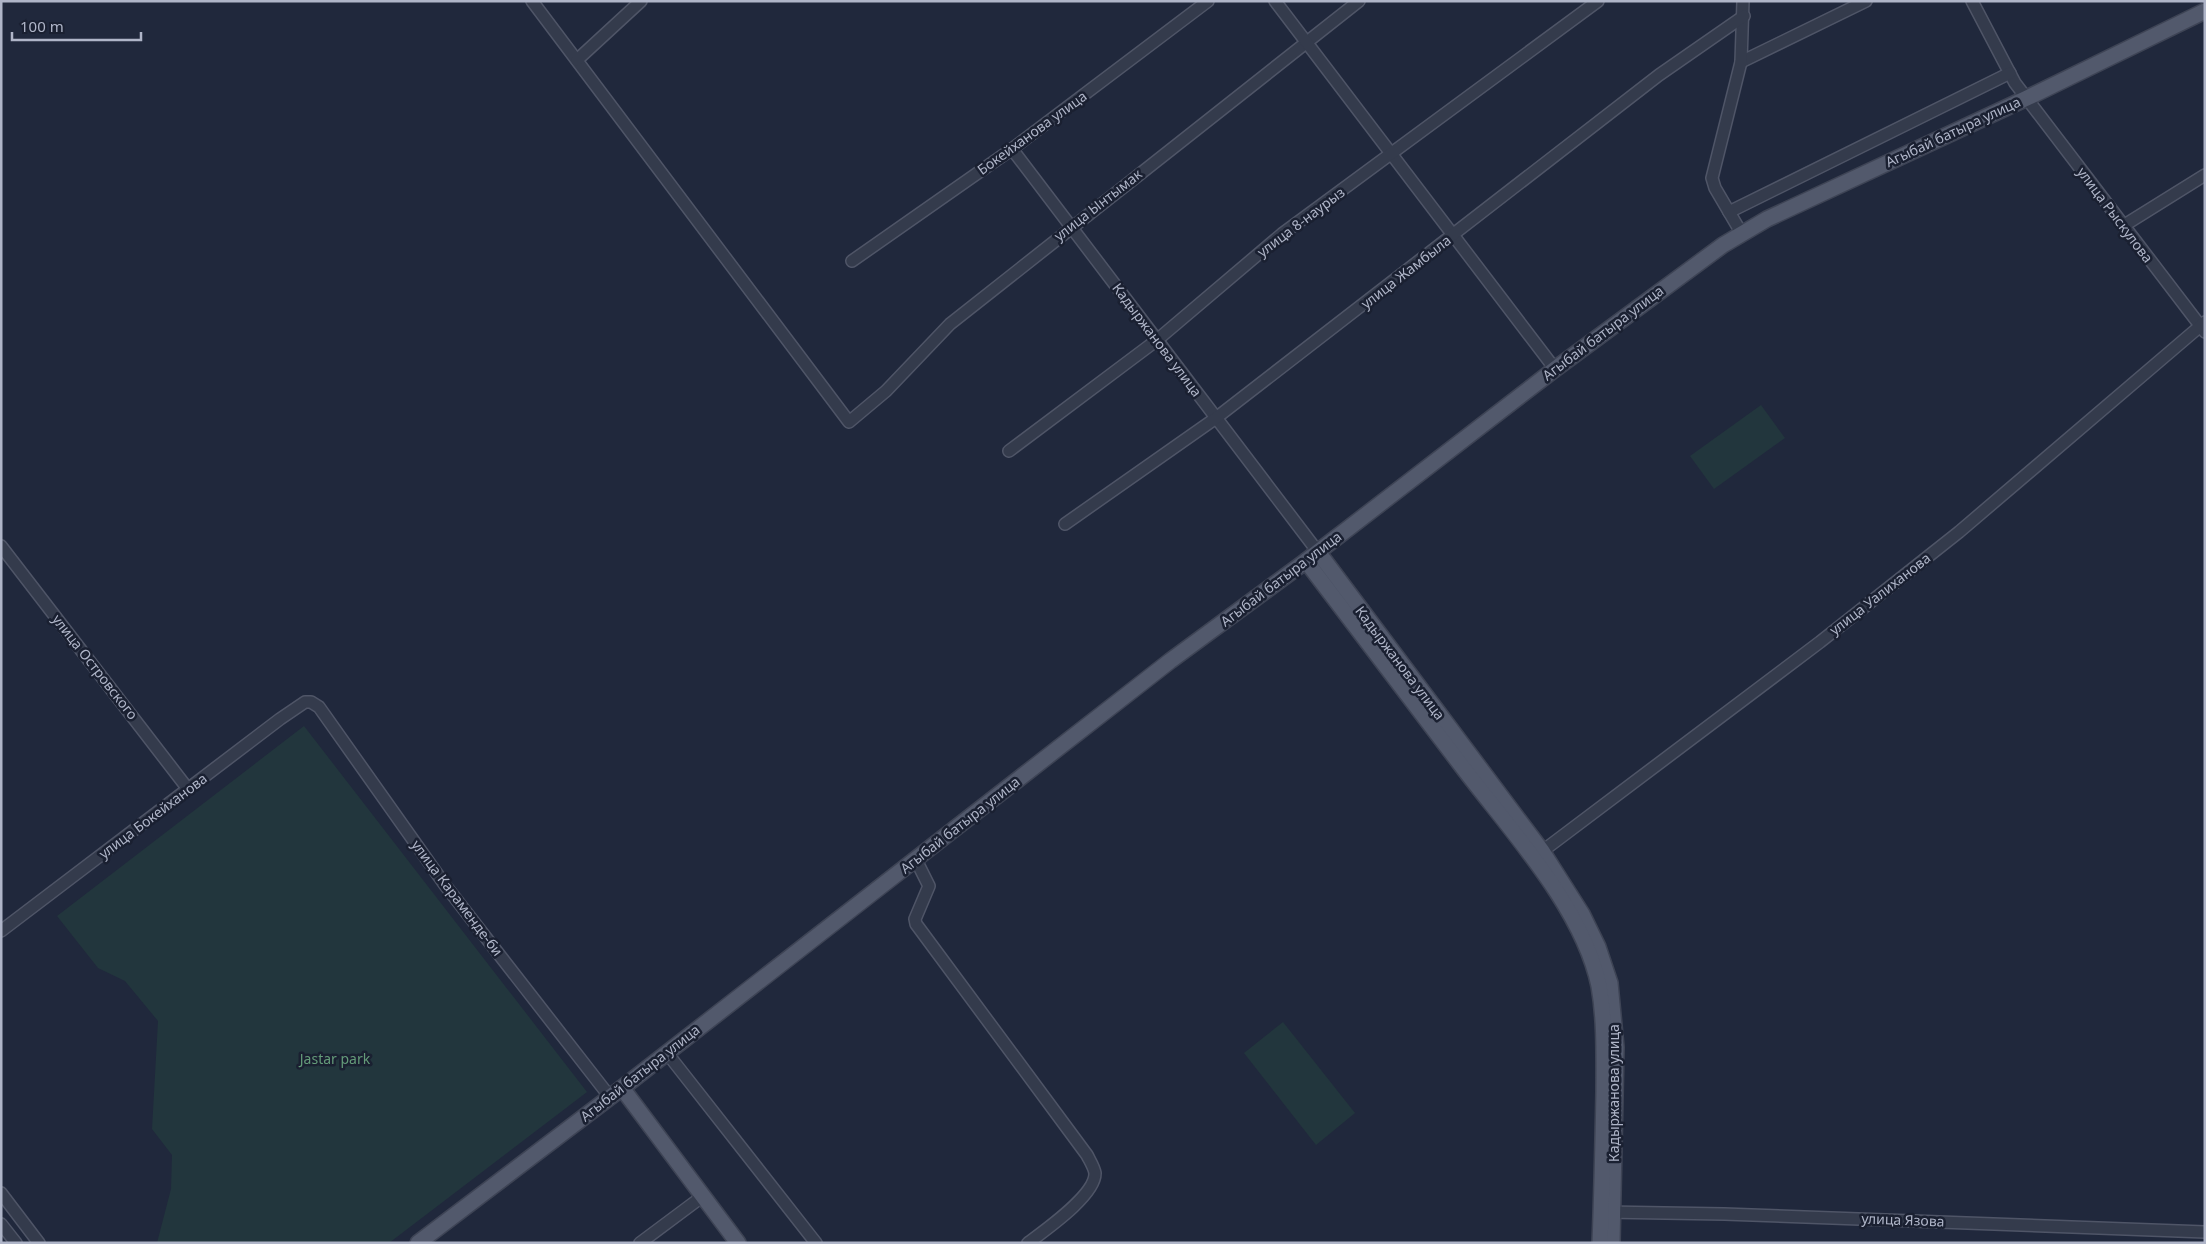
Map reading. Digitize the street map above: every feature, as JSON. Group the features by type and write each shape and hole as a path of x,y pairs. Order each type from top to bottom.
{"main road":[{"name":"Агыбай батыра улица","path":"418,1243 616,1093 1170,661 1312,556 1555,369 1700,261 1767,219 2027,98 2205,11"},
{"name":"Кадыржанова улица","path":"1312,556 1582,914 1598,947 1610,983 1616,1047 1607,1212 1600,1243"},
{"name":"улица Караменде-би","path":"616,1093 703,1196 738,1243"},
{"name":"Кадыржанова улица","path":"1607,1212 1612,1243"}],"street":[{"path":"532,1 577,60 641,1"},
{"name":"Бокейханова улица","path":"852,261 1012,149 1208,1"},
{"path":"1275,1 1555,369"},
{"name":"улица Ынтымак","path":"577,60 849,422 886,391 950,324 1359,1"},
{"name":"улица 8-наурыз","path":"1009,451 1157,340 1282,234 1392,155 1598,1"},
{"path":"1742,234 1715,188 1712,178 1741,62 1743,1"},
{"path":"1741,62 1866,1"},
{"name":"улица Рыскулова","path":"1972,1 2010,73 2027,98 2123,226 2203,327"},
{"name":"улица Жамбыла","path":"1065,524 1216,418 1659,75 1744,16"},
{"path":"1729,212 2010,73"},
{"name":"Кадыржанова улица","path":"1012,149 1216,418 1312,556"},
{"path":"2123,226 2205,175"},
{"name":"улица Уалиханова","path":"1538,855 1820,642 1959,532 2203,327"},
{"name":"улица Островского","path":"1,546 188,789"},
{"name":"улица Бокейханова","path":"1,932 304,702"},
{"name":"улица Караменде-би","path":"304,702 311,702 319,707 445,885 616,1093"},
{"path":"916,860 929,886 915,919 916,924 1087,1155 1093,1166 1094,1182 1081,1199 1028,1243"},
{"path":"667,1053 816,1243"},
{"path":"1,1193 39,1243"},
{"path":"640,1243 703,1196"},
{"name":"улица Язова","path":"1607,1212 1987,1223 2205,1232"},
{"path":"1,1224 16,1243"}],"green space":[{"path":"1761,405 1785,438 1714,489 1690,456"},
{"name":"Jastar park","path":"304,726 587,1092 389,1243 157,1243 171,1189 172,1155 152,1129 158,1021 125,981 98,968 57,916"},
{"path":"1283,1022 1355,1113 1316,1145 1244,1053"}]}
